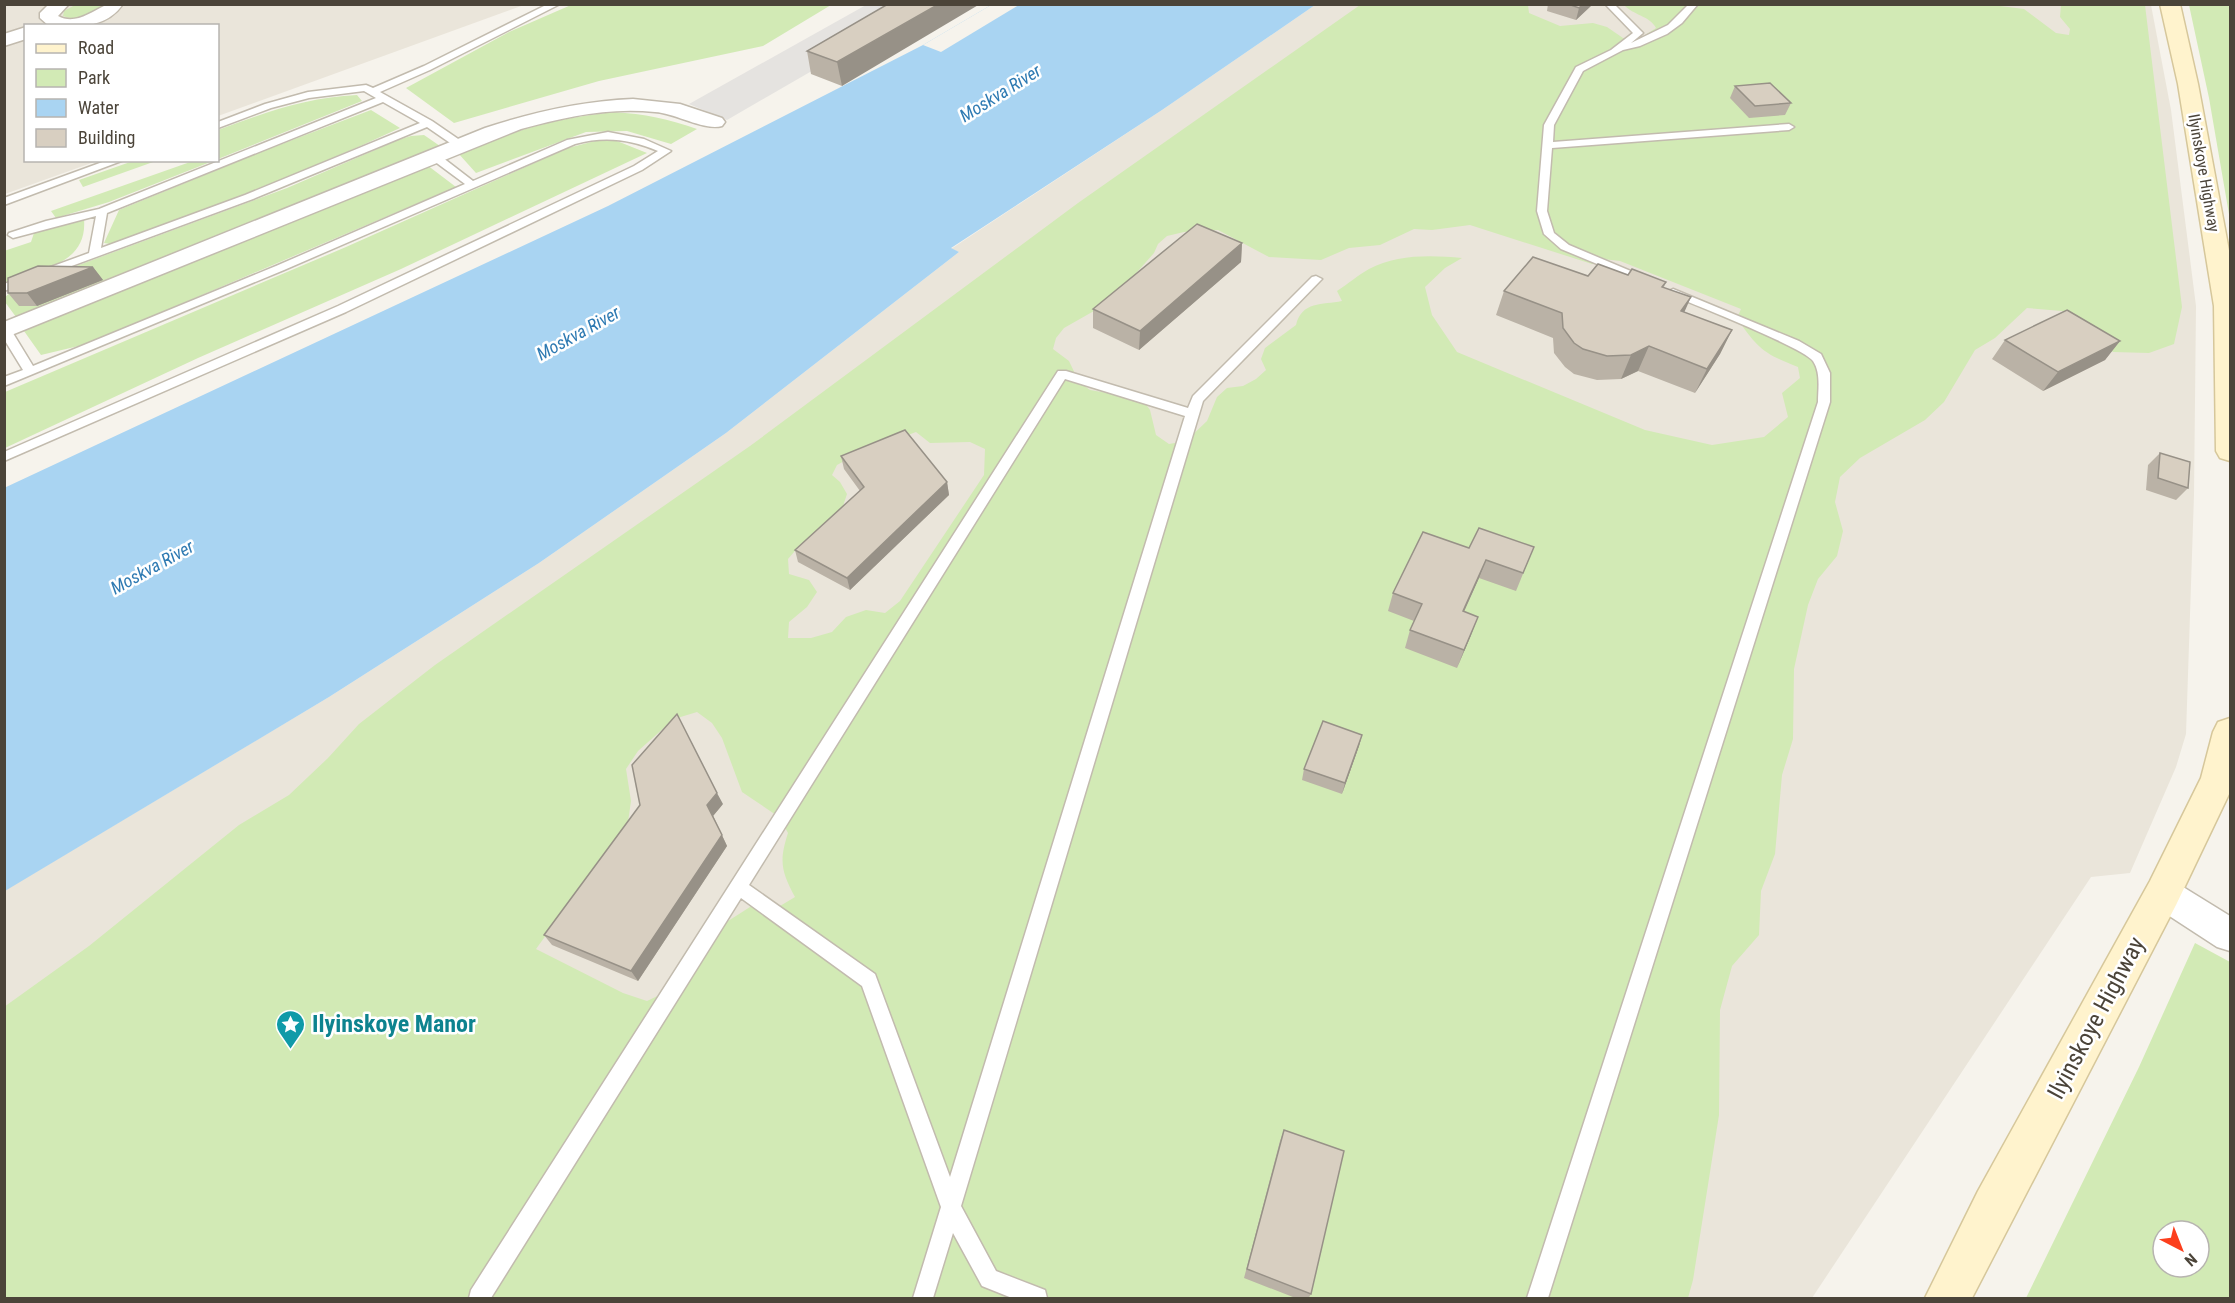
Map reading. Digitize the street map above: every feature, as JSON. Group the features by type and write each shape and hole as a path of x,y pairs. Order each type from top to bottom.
{"main road":[{"name":"Ilyinskoye Highway","path":"2170,4 2188,84 2227,306 2230,451"},
{"name":"Ilyinskoye Highway","path":"1948,1299 1999,1197 2163,892 2219,779 2230,732"}],"street":[{"path":"61,4 49,13 47,23 70,23 94,19 111,10 115,4"},
{"path":"4,40 24,33"},
{"path":"5,330 460,145 522,122 599,107 631,105 669,109 715,122"},
{"path":"2163,892 2230,935"}],"lane":[{"path":"371,92 427,68 556,4"},
{"path":"1537,1299 1824,402 1824,373 1817,357 1795,344 1565,247 1549,234 1542,211 1549,125 1579,69 1614,52 1655,38 1680,23 1694,4"},
{"path":"1608,5 1638,33 1614,52"},
{"path":"219,124 308,95 366,88 428,123 460,145"},
{"path":"13,234 102,211 384,98"},
{"path":"4,288 249,197 428,123"},
{"path":"1547,145 1789,127"},
{"path":"4,382 280,268 570,142 588,137 626,135 666,151 638,168 342,309 4,457"},
{"path":"434,156 471,184"},
{"path":"4,202 114,162"},
{"path":"94,255 102,211"},
{"path":"923,1299 1197,399 1316,279"},
{"path":"5,330 30,371"},
{"path":"479,1299 1062,374 1193,414"},
{"path":"739,887 869,980 951,1208 989,1279 1037,1299"}],"shaded area":[{"path":"5,5 524,5 219,116 219,24 24,24 24,162 94,162 5,194"},
{"path":"866,5 926,5 727,120 689,104"},
{"path":"1315,5 2151,5 2171,110 2196,306 2194,495 2186,734 2176,767 2130,873 2091,877 1812,1298 5,1298 4,891 329,697 539,563 726,433 959,252 951,249 1162,110"}],"green space":[{"path":"102,4 103,8 78,18 63,16 64,11 75,5"},
{"path":"571,5 831,5 763,46 599,81 454,123 406,88 509,32"},
{"path":"1360,5 1528,5 1529,13 1560,26 1593,23 1607,27 1623,38 1636,41 1656,28 1650,21 1624,5 1992,5 2024,9 2056,33 2069,35 2070,29 2060,17 2061,5 2145,5 2182,307 2174,344 2149,353 2113,352 2062,311 2027,308 1995,338 1975,350 1944,402 1925,420 1860,458 1840,477 1835,502 1843,531 1837,556 1818,579 1808,605 1794,669 1793,739 1782,775 1775,854 1761,891 1759,935 1732,966 1720,1010 1719,1115 1693,1280 1688,1298 5,1298 4,1007 89,946 239,825 289,795 359,724 435,665 750,446 1078,203","holes":["1470,225 1592,264 1603,259 1620,261 1741,309 1737,318 1756,343 1769,354 1798,367 1800,378 1782,393 1788,417 1764,437 1712,445 1645,430 1457,352 1432,315 1425,287 1445,268 1462,258 1414,257 1380,264 1365,271 1337,291 1342,301 1308,308 1299,317 1296,325 1265,348 1261,359 1266,370 1243,386 1227,388 1217,397 1207,421 1186,441 1169,444 1156,435 1150,410 1142,399 1090,390 1079,382 1069,361 1053,349 1056,338 1064,328 1101,307 1122,289 1167,236 1184,232 1218,230 1269,257 1321,260 1349,248 1380,245 1414,229 1432,230","916,432 930,443 970,442 985,449 984,475 900,601 885,613 866,610 846,617 832,632 811,638 788,638 789,622 807,607 817,592 809,580 789,574 788,559 800,545 842,509 847,494 840,482 832,475 837,465 857,454","697,712 712,723 722,738 742,792 779,817 788,833 783,851 784,873 795,897 775,909 750,907 725,923 672,989 647,1001 623,993 536,949 628,822 631,801 626,769 638,751 674,719"]},
{"path":"2189,5 2230,5 2230,220 2209,98"},
{"path":"357,95 362,101 219,159 219,130 303,102"},
{"path":"371,110 400,128 220,204 110,244 104,243 119,210"},
{"path":"614,112 676,122 697,129 671,144 627,131 586,132 476,173 458,153 534,126"},
{"path":"424,135 440,146 16,317 5,302 4,298 14,289 287,188 398,140"},
{"path":"595,141 617,141 647,153 401,269 198,358 5,448 5,392 346,247 568,148"},
{"path":"130,162 153,162 83,187 79,180"},
{"path":"190,162 210,162 109,202 56,218 51,211"},
{"path":"427,165 456,187 87,344 41,355 24,331"},
{"path":"84,219 83,234 78,247 70,256 46,269 5,282 4,251 31,242 34,233 55,224"},
{"path":"2195,943 2230,962 2230,1298 2026,1298 2139,1067"}],"water":[{"name":"Moskva River","path":"991,5 1315,5 1162,110 951,248 959,252 726,433 539,563 329,697 5,891 4,488 608,206 923,45"}],"pier":[{"path":"991,5 1019,5 941,52 923,45"}],"building":[{"path":"888,4 939,4 837,62 807,51"},
{"path":"1568,4 1583,4 1579,8"},
{"path":"1770,83 1791,103 1755,106 1735,86"},
{"path":"1197,224 1242,243 1140,331 1093,309"},
{"path":"1533,257 1588,276 1598,264 1628,275 1632,269 1666,282 1662,287 1691,297 1681,311 1732,330 1707,369 1649,346 1631,355 1607,356 1583,349 1574,343 1563,328 1562,313 1504,291"},
{"path":"38,266 93,267 27,293 8,293 8,278"},
{"path":"2067,310 2120,341 2058,372 2005,340"},
{"path":"905,430 947,482 847,578 795,550 864,487 841,456"},
{"path":"2160,453 2190,462 2188,488 2158,478"},
{"path":"1479,528 1534,547 1523,573 1486,560 1463,611 1478,617 1464,650 1410,630 1422,604 1393,593 1423,532 1469,548"},
{"path":"677,714 717,793 707,805 722,835 631,971 544,935 640,805 632,765"},
{"path":"1323,721 1362,735 1345,783 1304,769"},
{"path":"1284,1130 1344,1151 1311,1294 1247,1269"}],"place":[{"name":"Ilyinskoye Manor","path":"291,1050"}]}
